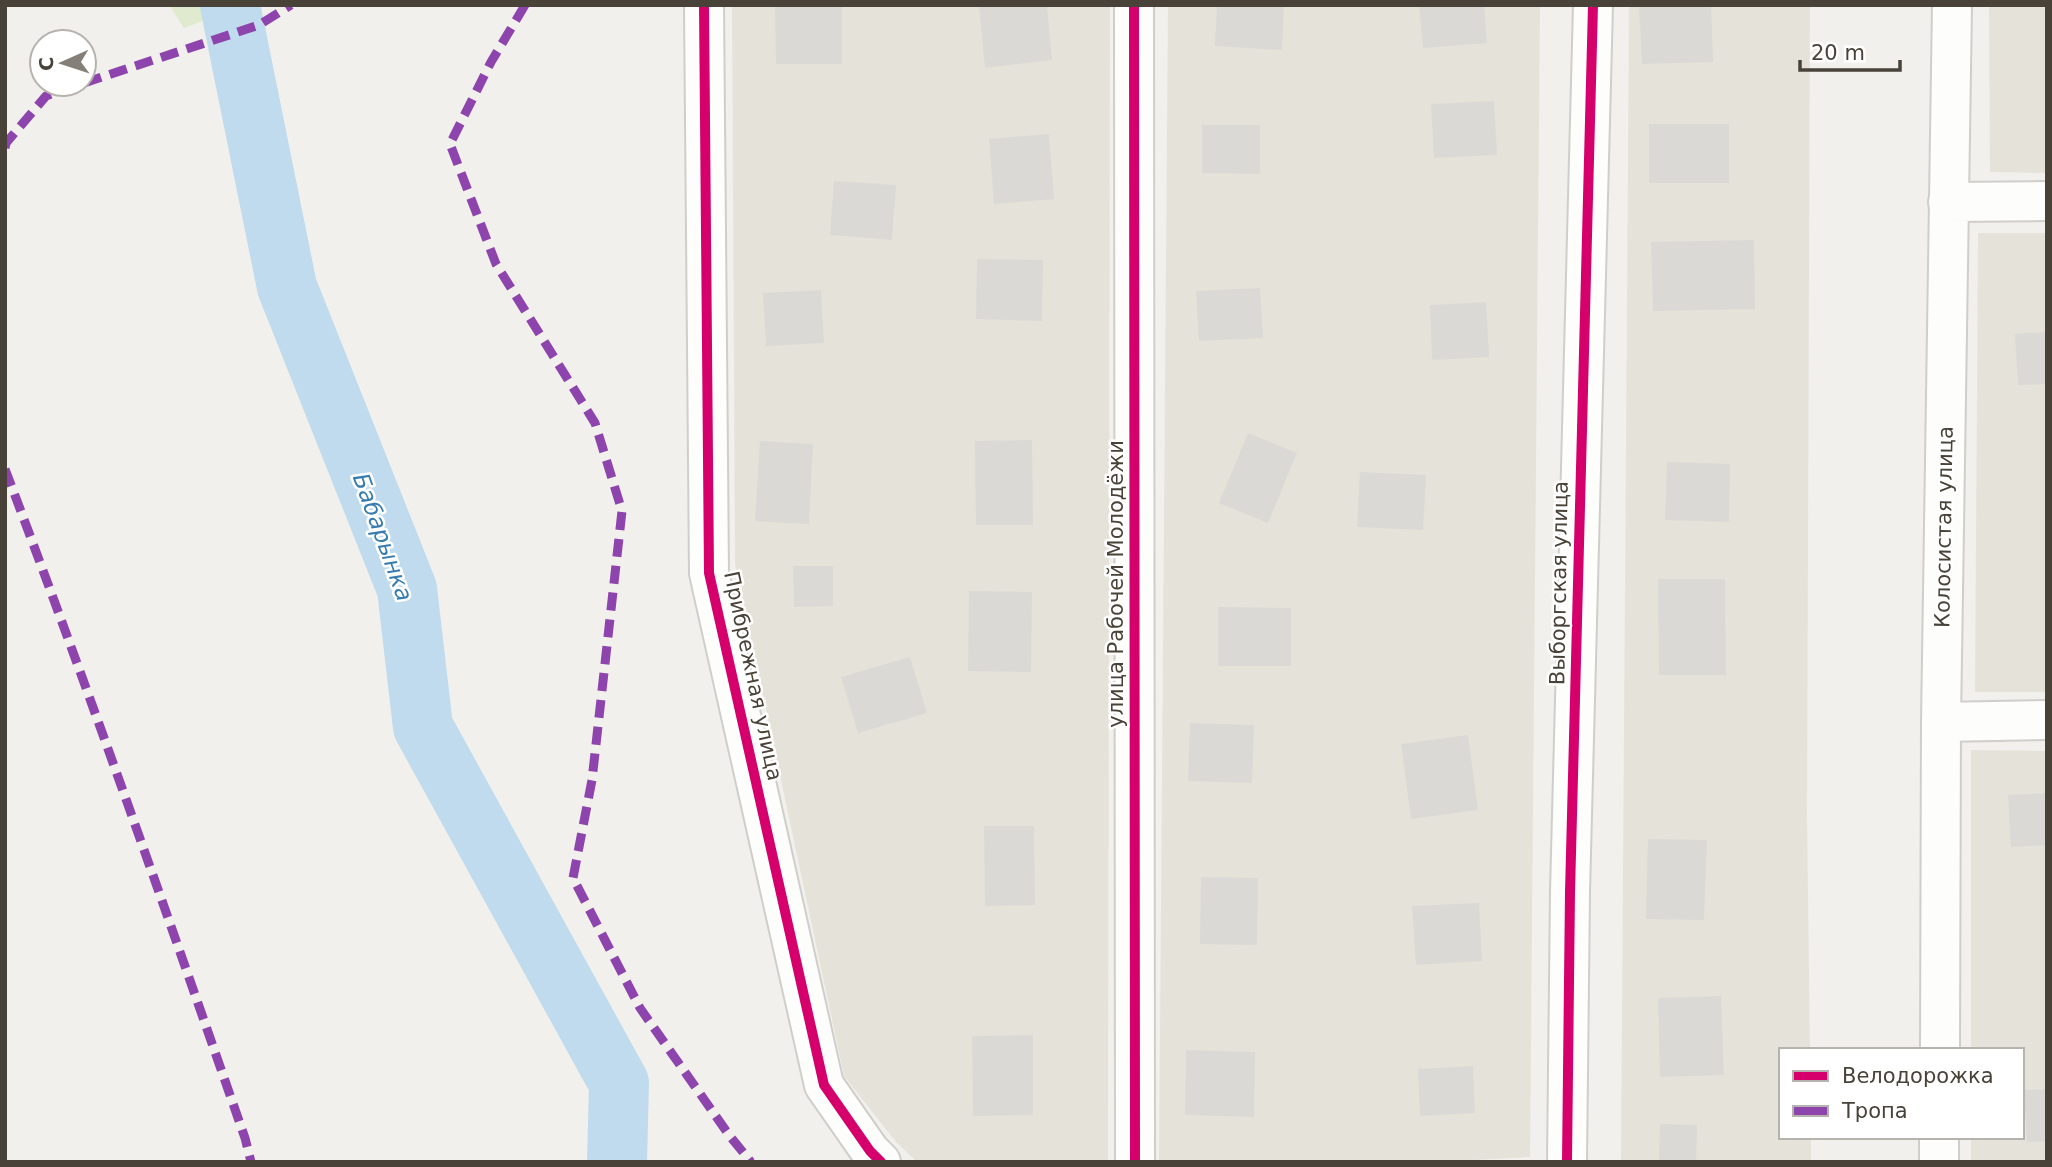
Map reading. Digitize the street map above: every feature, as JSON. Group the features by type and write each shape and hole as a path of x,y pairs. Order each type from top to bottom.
{"street":[{"name":"Прибрежная улица","path":"704,5 709,573 824,1085 870,1151 881,1162"},
{"name":"улица Рабочей Молодёжи","path":"1134,5 1135,1162"},
{"name":"Выборгская улица","path":"1567,1162 1570,892 1593,5"},
{"name":"Колосистая улица","path":"1940,1048 1941,722 1952,5"},
{"path":"1948,202 2047,201"},
{"path":"1941,722 2047,720"},
{"path":"1939,1162 1940,1139"}],"shaded area":[{"path":"732,5 1110,5 1108,1162 917,1162 896,1142 844,1076 735,564"},
{"path":"1168,5 1540,5 1530,1157 1437,1162 1159,1162"},
{"path":"1629,5 1810,5 1807,815 1810,1048 1779,1048 1779,1139 1811,1139 1811,1162 1621,1162"},
{"path":"1989,5 2047,5 2047,173 1990,172"},
{"path":"1978,233 2047,233 2047,692 1975,692"},
{"path":"1971,750 2047,751 2047,1162 1971,1162 1971,1139 2024,1139 2024,1048 1971,1048"}],"green space":[{"path":"169,5 245,5 184,28"}],"building":[{"path":"775,5 842,5 842,64 776,64"},
{"path":"1047,5 1052,60 985,68 979,6"},
{"path":"1217,5 1284,5 1282,50 1215,46"},
{"path":"1419,5 1484,5 1487,43 1423,48"},
{"path":"1639,5 1711,5 1713,62 1642,64"},
{"path":"1494,101 1497,155 1434,158 1431,104"},
{"path":"1649,124 1729,124 1729,183 1649,183"},
{"path":"1202,125 1260,125 1260,174 1202,173"},
{"path":"1049,134 1054,199 994,204 989,139"},
{"path":"834,181 896,185 892,240 830,235"},
{"path":"1754,240 1755,309 1653,311 1651,242"},
{"path":"977,259 1043,260 1042,321 976,319"},
{"path":"1260,288 1263,338 1199,341 1196,291"},
{"path":"821,290 824,343 766,346 763,293"},
{"path":"1486,302 1489,357 1432,360 1430,305"},
{"path":"2047,332 2047,384 2018,385 2015,334"},
{"path":"1248,433 1297,453 1268,523 1219,503"},
{"path":"1032,440 1033,525 976,525 975,441"},
{"path":"760,441 813,444 809,524 755,521"},
{"path":"1667,462 1730,464 1729,522 1665,520"},
{"path":"1360,472 1426,475 1423,530 1357,527"},
{"path":"793,566 833,566 833,606 794,607"},
{"path":"1658,579 1725,579 1726,675 1659,675"},
{"path":"969,591 1032,592 1031,672 968,671"},
{"path":"1218,607 1291,608 1291,666 1218,666"},
{"path":"910,657 927,713 858,733 841,677"},
{"path":"1190,723 1254,725 1252,783 1188,781"},
{"path":"1468,735 1478,810 1411,819 1401,744"},
{"path":"2047,793 2047,845 2011,847 2008,795"},
{"path":"984,826 1034,826 1035,905 985,906"},
{"path":"1648,839 1707,840 1704,920 1646,919"},
{"path":"1201,877 1258,878 1257,945 1200,944"},
{"path":"1479,903 1482,961 1416,965 1412,906"},
{"path":"1721,996 1724,1075 1660,1077 1658,998"},
{"path":"1033,1035 1033,1115 973,1116 972,1036"},
{"path":"1186,1050 1255,1052 1254,1117 1185,1115"},
{"path":"1473,1066 1475,1113 1420,1116 1418,1069"},
{"path":"2047,1089 2047,1141 2027,1142 2024,1090"},
{"path":"1660,1124 1697,1125 1696,1162 1659,1162"}],"waterway":[{"name":"Бабарынка","path":"230,5 287,287 407,589 423,727 619,1083 617,1162"}],"marked path":[{"path":"98,78 259,25 291,5"},
{"path":"525,5 491,62 450,144 496,264 595,423 622,511 592,780 573,878 640,1008 751,1162"},
{"path":"5,148 6,143 44,98"},
{"path":"5,469 127,803 245,1138 251,1162"}],"cycle path":[{"path":"704,5 709,573 824,1085 870,1151 881,1162"},
{"path":"1134,5 1135,1162"},
{"path":"1567,1162 1570,892 1593,5"}]}
